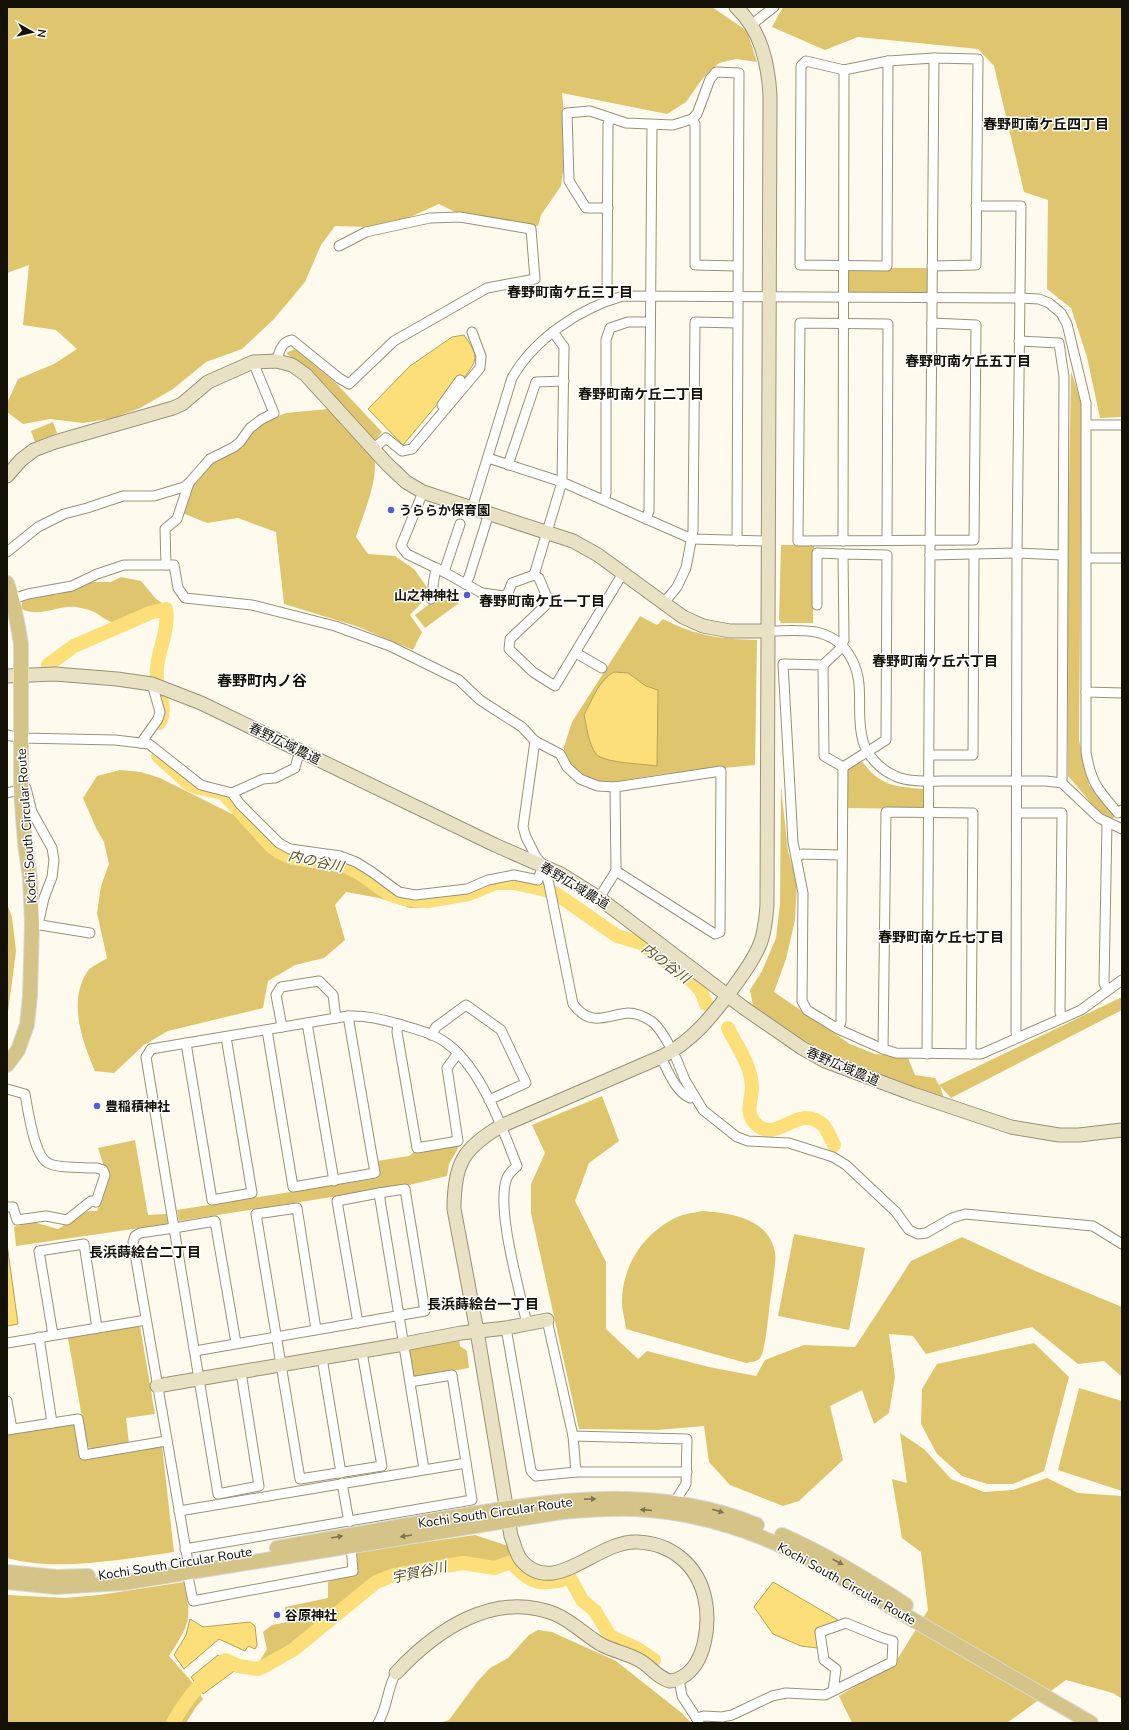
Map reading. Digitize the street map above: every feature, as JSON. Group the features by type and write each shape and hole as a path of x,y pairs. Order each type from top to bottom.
{"main road":[{"name":"Kochi South Circular Route","path":"7,583 12,599 21,645 13,676 21,738 21,790 25,844 35,925 27,1024 18,1050 7,1065"},
{"name":"Kochi South Circular Route","path":"7,1582 56,1587 123,1583 187,1561 351,1545 507,1514 561,1501 637,1499 674,1503 712,1509 738,1518 810,1548 861,1575 914,1616 971,1653 1091,1723"},
{"name":"Kochi South Circular Route","path":"7,1572 34,1576 88,1577 123,1573 187,1561 507,1514 628,1509 671,1513 709,1520 742,1529 775,1542 914,1616"}],"street":[{"path":"378,1723 386,1706 392,1679 410,1658 449,1628 465,1618 483,1611 504,1606 524,1607 555,1614 568,1621 602,1645 640,1660 670,1681 679,1679 690,1673 697,1665 703,1651 707,1606 703,1587 696,1573 683,1558 666,1548 650,1542 634,1542 615,1545 594,1554 562,1572 548,1574 532,1570 520,1559 511,1536 507,1514 477,1331 454,1209 454,1190 457,1173 466,1154 472,1145 482,1137 501,1126 661,1057 684,1043 696,1032 727,996 751,963 761,943 767,905 767,541 770,95 768,70 762,47 751,25 736,7"},
{"path":"751,25 774,7"},
{"path":"927,1054 934,58"},
{"path":"888,62 887,266 800,265 801,66 806,61 844,70 888,62 934,58 978,59 976,265 932,266"},
{"path":"842,541 844,70"},
{"path":"608,208 586,208 569,181 567,113 590,111 626,123 673,125 692,119 697,114 710,79 716,72 739,73 737,541"},
{"path":"608,300 608,124 610,118"},
{"path":"692,119 695,124 695,265 737,266"},
{"path":"646,519 649,511 652,125"},
{"path":"976,206 1021,206 1017,553 1017,1037"},
{"path":"277,361 280,349 287,341 292,340 339,378 349,384 394,341 487,288 535,279 531,229 460,217 430,218 366,232 339,246"},
{"path":"472,508 512,378 527,355 537,344 553,332 586,311 608,300 623,296 844,298 932,297 1020,298 1039,300 1049,303 1061,313 1067,324 1085,392 1087,425 1086,752 1088,769 1097,788 1118,813 1122,810"},
{"path":"604,500 606,493 606,340 610,328 628,322 650,322"},
{"path":"663,604 678,587 686,568 692,539 695,322 737,323"},
{"path":"887,540 888,324 800,323 798,541 974,540 976,324 932,323"},
{"path":"373,449 386,438 402,451 412,449 480,368 481,356 472,332"},
{"path":"534,575 562,482 564,347 553,332"},
{"path":"1019,342 1058,343 1064,377 1062,783"},
{"path":"7,476 21,460 34,450 54,442 173,408 182,404 208,382 253,362 277,361 292,365 306,375 373,449 406,482 424,492 547,531 573,541 598,555 663,604 683,617 703,626 730,630 805,630 818,633 842,644 852,658 859,675 860,727 867,752 878,766 895,776 904,779 930,781 1046,781 1062,783 1099,818 1122,829"},
{"path":"7,552 38,527 64,514 123,496 154,496 184,487 210,459 234,447 240,442 250,428 262,419 274,413 253,362"},
{"path":"417,443 416,440 460,380"},
{"path":"508,465 536,382 564,381"},
{"path":"1087,425 1122,425"},
{"path":"488,458 562,482 692,539 767,541"},
{"path":"166,565 165,529 177,519 189,483"},
{"path":"424,492 401,546 407,554 482,593 504,596 508,593 512,584 534,575"},
{"path":"465,584 469,578 489,513"},
{"path":"431,599 434,590 432,580 440,570 460,524"},
{"path":"817,605 817,553 887,555 886,740 843,767"},
{"path":"930,555 1017,553 1062,555"},
{"path":"843,554 844,640 840,649 823,665 782,664 793,842 804,893 802,1001 807,1010 838,1029 883,1049 896,1053 981,1054 1081,1010 1122,980"},
{"path":"930,755 973,755 974,555"},
{"path":"1087,558 1122,558"},
{"path":"12,599 28,594 72,586 97,574 124,565 174,565 178,588 185,598 252,605 335,626 390,646 429,664 459,680 480,700 522,727 535,741 560,754 567,767 580,780 598,786 615,787 721,771 720,932 715,934 616,871"},
{"path":"534,575 539,578 549,602 510,639 509,649 533,672 555,686 623,573"},
{"path":"576,653 602,668"},
{"path":"823,665 824,756 843,767"},
{"name":"春野広域農道","path":"13,676 55,674 82,675 152,684 201,702 495,845 543,865 600,898 727,996 802,1048 825,1061 913,1094 1011,1127 1059,1135 1079,1135 1122,1130"},
{"path":"145,744 160,712 152,684"},
{"path":"1086,692 1122,693"},
{"path":"7,735 21,738 115,740 145,744 201,785 232,793 240,804 279,843 290,849 340,856 356,862 399,892 415,895 467,889 488,880 514,875 538,880 543,865"},
{"path":"535,741 523,827 526,837 536,857 543,865 550,884 573,1004 579,1012 597,1019 629,1013 640,1015 652,1022 660,1030 668,1043"},
{"path":"232,793 263,778 275,778 296,768 300,750"},
{"path":"838,1029 841,1022 841,855 843,767"},
{"path":"600,898 616,871 615,787"},
{"path":"7,793 26,788 32,812 52,848 54,860 52,878 35,925 90,934"},
{"path":"883,1049 886,812 973,813 971,1054"},
{"path":"1017,813 1062,813 1060,1012 1062,1018"},
{"path":"1107,822 1104,983 1108,990"},
{"path":"797,856 802,854 841,855"},
{"path":"282,1027 276,995 281,987 319,981 332,995 336,1018"},
{"path":"431,1035 436,1027 466,1005 501,1030 526,1083 489,1100"},
{"path":"241,1372 259,1486 218,1494 146,1057 151,1049 348,1016 362,1015 398,1024 431,1035 448,1044 473,1070 501,1126 517,1166 508,1177 505,1186 504,1209 506,1227 527,1324"},
{"path":"267,1030 293,1187 334,1181 375,1173 348,1016"},
{"path":"308,1023 334,1181"},
{"path":"398,1024 397,1032 417,1148 458,1141 447,1068 458,1054"},
{"path":"186,1043 212,1200 252,1193 226,1037"},
{"path":"661,1057 671,1077 684,1095 690,1098 694,1096"},
{"path":"676,1058 685,1080 703,1110 736,1137 748,1141 789,1143 803,1146 833,1157 846,1165 896,1212 909,1230 918,1234 926,1233 952,1218 965,1214 1093,1226 1122,1244"},
{"path":"7,1088 25,1094 38,1149 42,1159 56,1166 104,1170 105,1175 96,1202 91,1202 67,1220 46,1216 17,1220 13,1207 7,1207"},
{"path":"194,1351 316,1329 358,1323 425,1311 405,1189 337,1201 358,1323"},
{"path":"379,1193 424,1469"},
{"path":"316,1329 297,1208 256,1214 300,1479 382,1466 362,1352"},
{"path":"236,1343 215,1221 140,1233 135,1236 134,1242 146,1320 193,1600 353,1571 351,1545"},
{"path":"53,1335 39,1251 84,1244 98,1328"},
{"path":"7,1343 146,1320"},
{"path":"157,1386 547,1320 573,1436 576,1472"},
{"path":"506,1328 531,1471 536,1476 576,1472 687,1472"},
{"path":"39,1337 52,1423"},
{"path":"322,1358 341,1473"},
{"path":"187,1561 349,1522 472,1500 452,1375 410,1382"},
{"path":"7,1401 9,1429 78,1419 84,1455 166,1441"},
{"path":"573,1436 687,1439 686,1484 674,1503"},
{"path":"179,1511 466,1463"},
{"path":"342,1483 349,1522"},
{"path":"679,1679 682,1696 698,1720 704,1716 722,1717 732,1715 772,1696 786,1693 825,1695 892,1662 893,1641 846,1623 820,1632 824,1660 836,1669 833,1691"}],"shaded area":[{"path":"7,7 712,7 747,31 757,62 736,59 719,63 703,78 686,102 667,114 562,93 567,143 561,186 541,215 538,226 457,213 439,204 408,218 369,227 335,226 321,245 305,282 274,319 242,349 206,362 173,389 140,408 113,418 83,423 50,419 23,424 7,412 7,403 18,379 54,364 77,349 56,330 23,325 29,265 7,273"},
{"path":"783,7 1122,7 1122,417 1100,418 1087,357 1071,308 1047,289 1048,200 1024,192 994,66 978,49 858,37 825,50 772,27"},
{"path":"848,268 929,268 929,292 848,292"},
{"path":"464,335 474,352 475,356 472,366 464,378 461,376 403,445 368,409 410,366 452,337"},
{"path":"295,349 336,383 382,432 374,442 323,383 286,353"},
{"path":"1071,371 1082,405 1079,740 1089,785 1115,815 1113,819 1099,812 1068,776 1068,555"},
{"path":"328,409 361,440 374,457 375,466 372,486 356,537 368,554 395,556 414,569 431,593 410,615 422,632 413,650 356,626 284,604 276,532 238,518 207,523 180,512 186,491 205,468 239,447 263,422 286,413"},
{"path":"53,422 57,433 35,442 31,431"},
{"path":"781,545 814,545 813,623 781,623 779,619"},
{"path":"121,577 141,581 156,599 168,607 156,610 128,622 118,623 108,621 92,611 76,607 42,612 21,609 23,599 37,593 56,595 73,587 92,582 111,582"},
{"path":"449,589 459,603 425,628 415,615"},
{"path":"640,616 657,625 663,619 675,625 708,636 757,640 755,765 662,774 602,784 578,774 564,757 564,747 572,722"},
{"path":"614,672 628,673 646,686 658,690 657,766 625,763 607,759 600,757 593,750 589,740 584,715 600,685"},
{"path":"861,760 874,775 881,780 903,787 923,789 926,794 925,805 921,809 845,808 846,770"},
{"path":"120,770 141,772 160,778 234,815 251,825 268,849 289,864 358,875 396,888 430,894 433,907 410,908 379,898 346,892 335,905 345,940 324,958 295,965 268,981 263,1008 168,1031 144,1045 114,1073 95,1071 79,1022 78,996 81,984 87,972 107,958 97,913 101,886 109,864 104,842 83,798 97,776"},
{"path":"781,787 788,851 797,883 795,920 786,959 774,992 850,1044 875,1054 908,1058 915,1075 935,1078 939,1085 1122,997 1122,1010 951,1098 940,1086 944,1098 868,1074 823,1053 753,1006 750,990 762,971 776,938 780,904"},
{"path":"7,904 12,917 16,951 7,1020"},
{"path":"602,1096 619,1141 589,1163 575,1201 606,1262 606,1329 638,1359 647,1351 709,1367 756,1376 765,1360 804,1345 855,1347 911,1261 962,1237 1033,1270 1122,1307 1122,1377 1104,1361 1078,1364 1032,1327 926,1354 913,1336 889,1334 895,1377 889,1413 874,1424 862,1390 830,1406 843,1460 799,1501 783,1506 730,1485 709,1462 704,1426 657,1430 579,1429 531,1213 531,1184 545,1153 532,1125"},
{"path":"135,1140 148,1215 166,1214 168,1224 16,1246 14,1227 33,1222 58,1229 88,1211 97,1211 108,1179 98,1148"},
{"path":"459,1142 460,1145 449,1164 447,1176 409,1185 179,1221 177,1210 379,1178 377,1161 409,1156 414,1152"},
{"path":"702,1211 725,1213 747,1220 756,1225 765,1232 771,1241 775,1252 765,1343 762,1355 756,1361 746,1363 626,1329 622,1305 623,1289 630,1264 636,1252 653,1233 675,1218"},
{"path":"794,1234 865,1248 849,1330 778,1316"},
{"path":"7,1244 18,1324 7,1326"},
{"path":"140,1326 155,1414 126,1418 129,1443 94,1450 87,1446 68,1338"},
{"path":"459,1338 460,1346 467,1351 469,1368 413,1378 407,1346"},
{"path":"1034,1343 1069,1377 1044,1471 1013,1484 987,1484 962,1476 937,1454 921,1424 922,1389 937,1364"},
{"path":"1079,1388 1122,1401 1122,1491 1058,1470"},
{"path":"76,1423 82,1458 162,1446 174,1552 112,1561 69,1564 27,1562 7,1558 7,1433"},
{"path":"900,1433 924,1449 951,1479 984,1492 1013,1490 1047,1478 1078,1493 1122,1496 1122,1699 1113,1693 1066,1680 1007,1723 852,1723 839,1696 895,1663 928,1610 921,1552 902,1538 892,1479 907,1483"},
{"path":"475,1535 508,1546 511,1560 493,1565 470,1559 403,1569 373,1580 338,1611 295,1644 264,1663 259,1662 267,1649 263,1632 272,1625 287,1622 285,1607 328,1598 328,1582 358,1570 357,1552"},
{"path":"184,1582 188,1605 187,1621 185,1629 169,1656 191,1681 203,1699 186,1723 7,1723 7,1595 65,1598 99,1595"},
{"path":"773,1582 838,1620 817,1630 818,1648 801,1646 773,1634 754,1607"},
{"path":"190,1619 203,1627 250,1622 255,1626 257,1645 255,1649 248,1646 245,1651 219,1639 184,1669 174,1655 186,1635"},
{"path":"538,1630 552,1632 616,1661 683,1714 691,1723 439,1723 449,1720 477,1682 490,1668 508,1658 529,1635"},
{"path":"218,1655 237,1669 203,1694 191,1677"}],"waterway":[{"name":"内の谷川","path":"48,665 74,646 150,613 166,609 166,627 158,662 157,680"},
{"name":"内の谷川","path":"158,689 163,711 159,723"},
{"name":"内の谷川","path":"158,756 189,784 199,788 223,793 271,846 279,852 292,858 328,861 344,865 359,873 389,894 405,899 428,901 469,894 496,883 513,883 555,893 617,936 641,943 694,983 701,991 706,1004"},
{"name":"内の谷川","path":"728,1028 749,1071 752,1087 749,1110 751,1118 754,1122 762,1129 771,1130 796,1120 805,1118 814,1119 824,1126 834,1145"},
{"name":"宇賀谷川","path":"173,1723 183,1706 196,1689 225,1660 239,1666 257,1669 263,1667 293,1650 376,1582 394,1575 463,1563 495,1568 511,1562 518,1570 531,1579 544,1583 570,1578 582,1600 595,1611 610,1636 638,1649 654,1660"}],"place":[{"name":"うららか保育園","path":"391,510"},
{"name":"山之神神社","path":"467,595"},
{"name":"豊稲積神社","path":"97,1106"},
{"name":"谷原神社","path":"277,1615"}],"district":[{"name":"春野町南ケ丘四丁目","path":"1046,124"},
{"name":"春野町南ケ丘三丁目","path":"570,292"},
{"name":"春野町南ケ丘五丁目","path":"968,361"},
{"name":"春野町南ケ丘二丁目","path":"641,394"},
{"name":"春野町南ケ丘一丁目","path":"542,601"},
{"name":"春野町南ケ丘六丁目","path":"935,661"},
{"name":"春野町内ノ谷","path":"262,681"},
{"name":"春野町南ケ丘七丁目","path":"941,937"},
{"name":"長浜蒔絵台二丁目","path":"145,1252"},
{"name":"長浜蒔絵台一丁目","path":"483,1304"}]}
